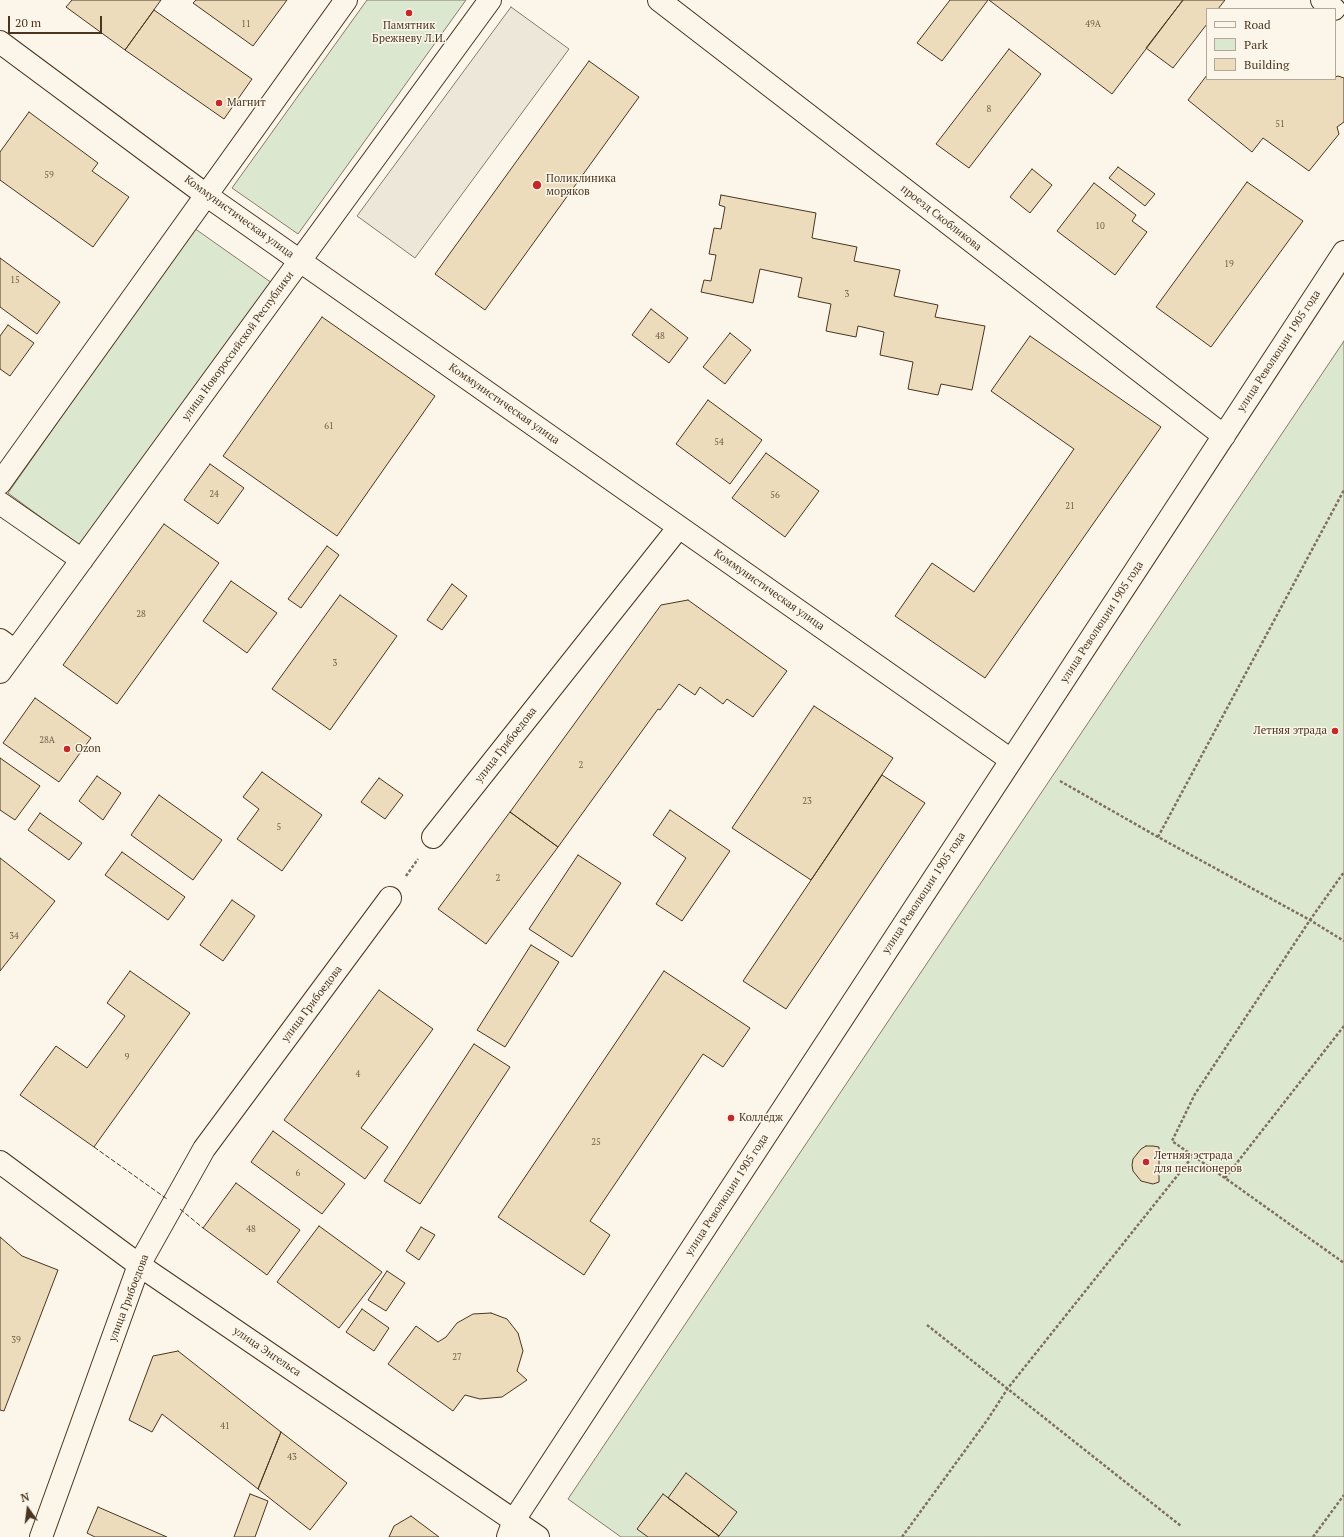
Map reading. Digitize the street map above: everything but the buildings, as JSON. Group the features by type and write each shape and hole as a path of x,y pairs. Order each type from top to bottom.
{"street":[{"path":"0,483 346,0"},
{"name":"улица Новороссийской Республики","path":"0,672 8,646 82,560 490,0"},
{"name":"проезд Скобликова","path":"659,0 1224,436"},
{"path":"1322,0 1334,8"},
{"path":"1336,10 1344,16"},
{"name":"Коммунистическая улица","path":"0,42 206,195 1011,760"},
{"name":"улица Революции 1905 года","path":"511,1528 1344,252"},
{"path":"0,503 82,560"},
{"name":"улица Грибоедова","path":"433,837 679,527"},
{"name":"улица Грибоедова","path":"41,1537 139,1265 204,1149 390,898"},
{"name":"улица Энгельса","path":"0,1162 139,1265 511,1528 538,1537"}],"path":[{"path":"1158,837 1344,490"},
{"path":"1060,781 1158,837 1310,920 1344,941"},
{"path":"390,898 433,837"},
{"path":"1344,872 1310,920 1195,1094 1172,1141 1344,1263"},
{"path":"1224,1178 1344,1026"},
{"path":"902,1537 984,1425 1008,1388 1193,1156"},
{"path":"927,1325 1181,1526"},
{"path":"1313,1537 1344,1495"}],"green space":[{"path":"367,0 466,0 298,234 232,188"},
{"path":"194,228 272,283 80,546 8,493"},
{"path":"1344,341 1344,1537 621,1537 568,1499"}],"shaded area":[{"path":"511,7 569,49 415,258 357,216"}],"fence":[{"path":"94,1147 167,1199"},
{"path":"180,1209 203,1228"}],"place":[{"name":"Памятник Брежневу Л.И.","path":"409,13"},
{"name":"Магнит","path":"219,103"},
{"name":"Поликлиника моряков","path":"537,185"},
{"name":"Летняя этрада","path":"1335,731"},
{"name":"Ozon","path":"67,749"},
{"name":"Колледж","path":"731,1118"},
{"name":"Летняя эстрада для пенсионеров","path":"1146,1162"}]}
